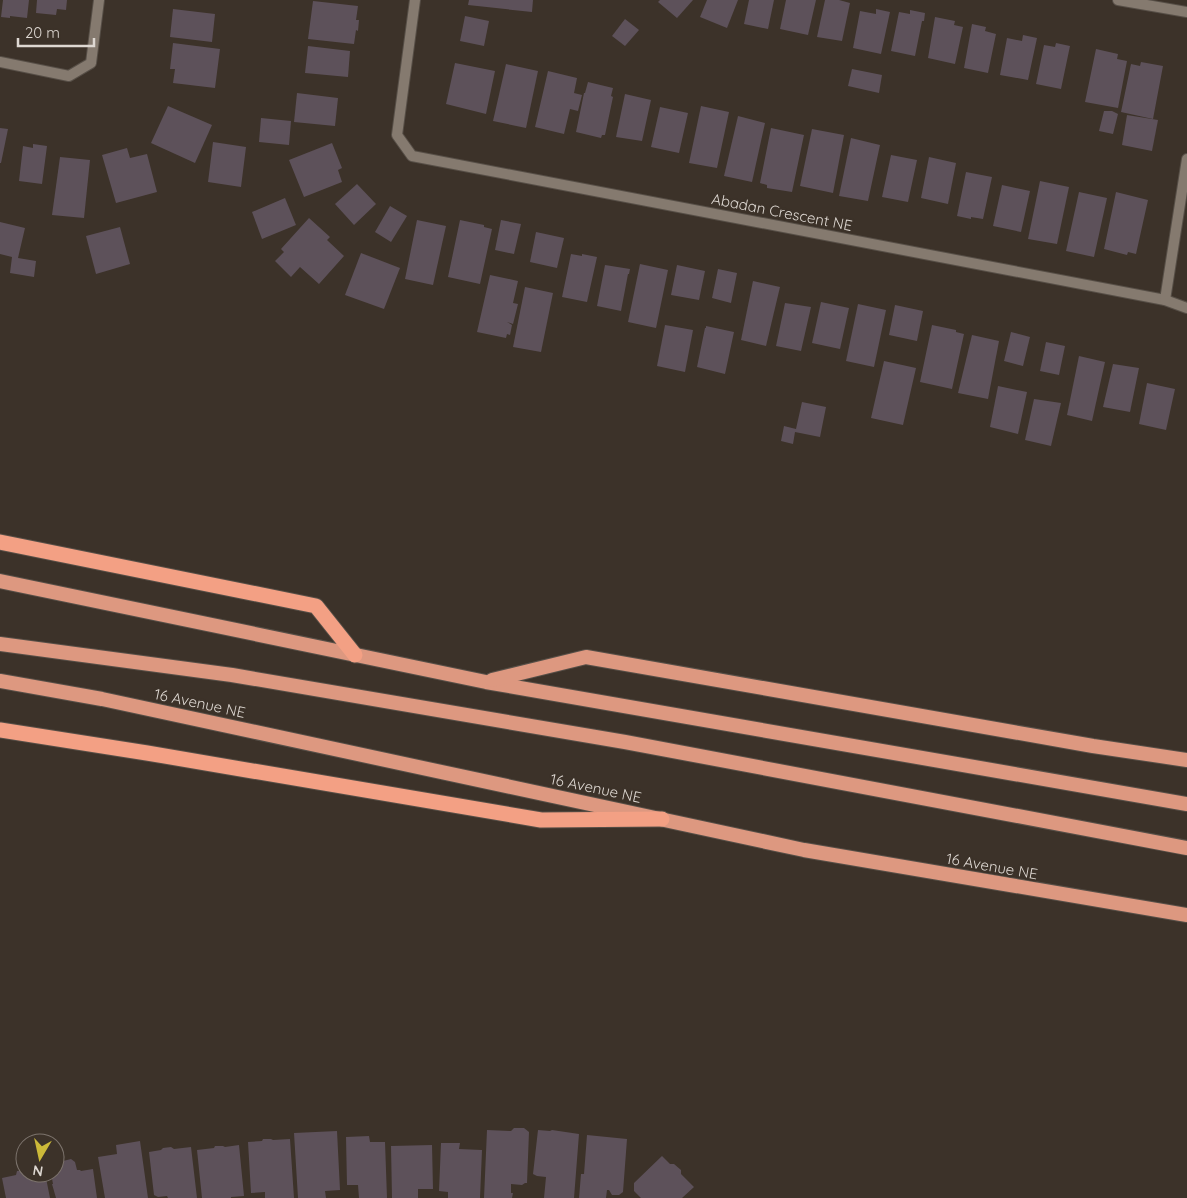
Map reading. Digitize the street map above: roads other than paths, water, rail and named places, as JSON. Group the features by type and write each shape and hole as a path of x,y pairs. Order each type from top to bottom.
{"highway":[{"path":"0,542 316,606 355,655"},
{"path":"0,581 486,682 1187,804"},
{"path":"0,644 232,675 616,740 1187,848"},
{"path":"486,682 586,657 1093,746 1187,760"},
{"name":"16 Avenue NE","path":"0,681 102,699 804,850 1187,915"},
{"path":"0,730 541,820 662,820"}],"street":[{"path":"0,62 69,76 91,63 99,0"},
{"name":"Abadan Crescent NE","path":"415,0 397,135 412,156 1165,300 1187,308"},
{"path":"1118,0 1187,12"},
{"path":"1165,300 1187,159"}]}
